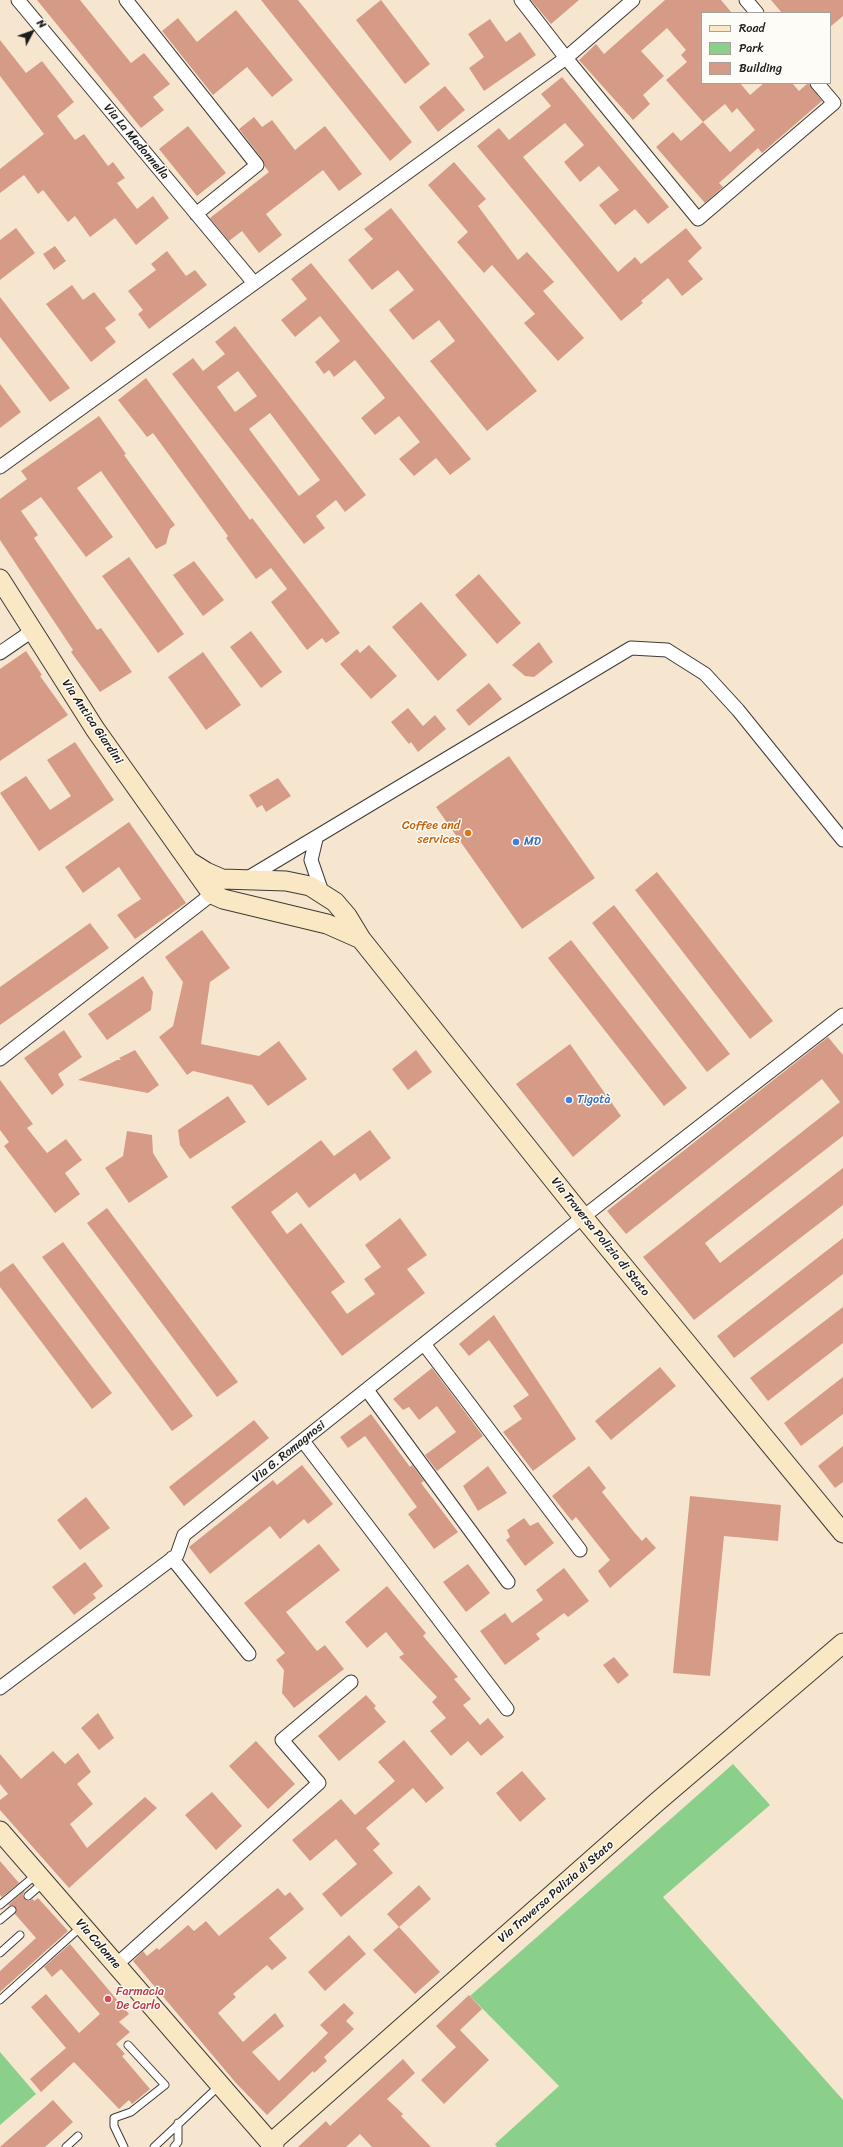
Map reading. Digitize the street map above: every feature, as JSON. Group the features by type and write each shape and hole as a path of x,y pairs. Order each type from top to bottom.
{"street":[{"name":"Via La Madonnella","path":"18,0 254,283"},
{"path":"126,0 256,165 196,214"},
{"path":"521,0 566,58 698,219 834,103 818,84"},
{"path":"746,0 756,12"},
{"path":"0,467 566,58 627,2"},
{"name":"Via Antica Giardini","path":"0,579 95,729 190,862 217,896"},
{"path":"0,653 32,631"},
{"path":"0,1059 217,896 316,839 631,648 667,650 705,674 738,710 843,840"},
{"path":"307,919 316,907 322,892 311,860 316,839"},
{"name":"Via Antica Giardini","path":"190,862 206,872 222,879 243,881 286,881 310,886 322,892 335,902 347,916 361,939"},
{"path":"260,908 259,893 265,880"},
{"path":"217,896 327,924 361,939"},
{"name":"Via Traversa Polizia di Stato","path":"361,939 583,1217 843,1533"},
{"name":"Via G. Romagnosi","path":"0,1688 172,1558 177,1554 184,1535 583,1217 843,1015"},
{"path":"424,1344 580,1550"},
{"path":"367,1390 508,1582"},
{"path":"303,1441 506,1709"},
{"path":"172,1558 249,1654"},
{"name":"Via Traversa Polizia di Stato","path":"272,2145 657,1802 843,1643"},
{"path":"116,1965 319,1783 282,1740 351,1682"},
{"name":"Via Colonne","path":"0,1831 272,2145"}],"lane":[{"path":"28,1896 40,1878"},
{"path":"0,1905 40,1878"},
{"path":"0,1920 12,1910"},
{"path":"0,2000 83,1926"},
{"path":"0,1953 20,1935"},
{"path":"124,2147 114,2126 114,2118 131,2112 164,2085 128,2044"},
{"path":"154,2147 220,2084"},
{"path":"174,2147 178,2142 178,2123"},
{"path":"66,2147 78,2136"}],"green space":[{"path":"733,1764 770,1805 663,1897 843,2100 843,2147 497,2147 495,2144 559,2086 470,1996"},
{"path":"0,2052 36,2094 0,2125"}],"building":[{"path":"37,0 80,0 131,63 144,53 170,84 153,97 164,110 141,128"},
{"path":"261,0 298,0 412,142 390,161"},
{"path":"381,0 430,64 405,84 356,20"},
{"path":"531,0 579,0 551,24"},
{"path":"665,0 721,0 731,12 701,12 701,84 741,84 750,95 763,84 793,84 799,91 809,84 822,101 762,153 758,148 719,183 723,187 705,203 656,147 673,132 681,141 703,122 666,80 687,62 681,55 686,50 667,28 641,51 664,76 643,95 650,104 633,120 579,60 596,44 604,54","holes":["725,104 732,113 737,108 755,130 730,152 703,122"]},
{"path":"771,0 843,0 843,16 831,26 831,12 781,12"},
{"path":"236,10 293,80 272,97 247,67 213,95 162,31 178,18 197,42"},
{"path":"490,19 506,42 520,32 536,55 484,91 469,68 484,57 468,34"},
{"path":"0,40 26,73 42,61 74,102 57,116 75,140 84,134 108,166 113,162 125,178 117,183 137,209 153,196 169,218 136,245 115,218 90,237 75,216 68,222 43,190 38,194 24,175 0,193 0,169 44,134 0,76"},
{"path":"562,77 669,207 648,224 635,209 615,225 599,205 619,190 599,166 580,182 564,162 584,145 565,123 523,157 618,272 635,257 641,264 686,228 702,248 688,261 703,279 682,296 668,278 641,301 643,303 621,321 477,146 499,128 509,140 551,106 541,94"},
{"path":"445,86 465,110 438,132 419,107"},
{"path":"254,117 262,127 272,120 295,150 325,126 362,174 339,191 323,170 266,214 282,235 259,253 242,231 229,241 210,218 269,172 265,167 263,160 239,129"},
{"path":"188,126 226,173 197,196 159,149"},
{"path":"454,162 486,199 478,206 518,260 527,252 554,282 543,291 584,338 558,361 524,323 535,314 492,265 484,273 457,242 468,232 428,185"},
{"path":"391,208 537,391 487,431 430,361 455,341 439,320 413,340 389,310 414,290 398,270 372,290 348,260 373,239 364,229"},
{"path":"16,228 35,253 0,280 0,240"},
{"path":"55,246 66,261 54,270 43,254"},
{"path":"167,251 186,276 195,270 207,285 149,329 138,314 143,310 128,291 156,270 151,264"},
{"path":"311,263 471,459 450,475 436,458 414,476 399,459 420,442 399,416 375,435 361,418 385,398 355,360 334,377 329,370 324,374 315,362 340,341 320,316 295,337 281,320 307,299 291,279"},
{"path":"72,285 83,300 94,292 116,320 105,328 116,342 91,362 46,304"},
{"path":"0,297 70,388 50,402 0,337"},
{"path":"235,326 366,495 345,512 336,500 316,516 325,528 304,544 172,374 193,358 203,371 225,354 215,342","holes":["238,371 257,396 235,412 217,387","270,413 320,480 299,496 249,429"]},
{"path":"146,378 250,520 252,518 340,633 326,643 322,638 307,650 271,602 287,589 271,568 256,579 226,538 228,536 153,433 147,437 118,400"},
{"path":"0,384 21,412 0,428"},
{"path":"99,416 126,454 124,455 175,525 170,529 166,544 156,549 101,471 77,488 113,537 86,557 41,497 21,511 38,535 34,538 97,630 101,628 132,672 100,692 71,652 73,650 0,540 0,499 27,479 21,471"},
{"path":"129,557 184,634 158,653 102,576"},
{"path":"194,561 224,600 203,616 173,575"},
{"path":"479,574 521,623 497,644 455,595"},
{"path":"421,602 467,655 438,681 392,627"},
{"path":"251,631 282,672 261,688 230,647"},
{"path":"539,642 553,662 534,677 525,676 512,665"},
{"path":"369,645 397,676 371,699 340,664 357,649 360,653"},
{"path":"26,651 42,675 40,676 68,715 0,761 0,669"},
{"path":"203,652 241,705 206,730 168,677"},
{"path":"489,683 502,699 469,726 456,710"},
{"path":"408,708 423,726 435,715 446,729 418,752 411,742 409,744 391,722"},
{"path":"75,742 114,800 39,851 0,793 26,776 50,810 71,796 47,760"},
{"name":"MD","path":"509,756 595,878 522,929 436,807"},
{"path":"278,778 291,796 266,812 262,805 257,808 249,795"},
{"path":"129,822 186,903 135,939 117,915 141,899 119,867 83,893 65,867"},
{"path":"657,872 773,1021 750,1039 635,890"},
{"path":"614,905 730,1054 707,1072 592,923"},
{"path":"90,923 109,948 0,1025 0,987"},
{"path":"202,930 230,968 210,982 201,1044 259,1056 279,1041 307,1079 268,1106 252,1085 193,1071 187,1075 159,1037 173,1026 183,982 165,957"},
{"path":"571,940 687,1088 664,1106 548,958"},
{"path":"143,976 153,992 151,1010 107,1040 88,1014"},
{"path":"64,1030 82,1057 58,1074 64,1085 52,1095 24,1058"},
{"path":"828,1037 843,1055 843,1136 705,1243 720,1263 843,1168 843,1205 694,1320 643,1257 840,1102 822,1079 626,1234 607,1211"},
{"name":"Tigotà","path":"570,1044 621,1116 573,1157 516,1084"},
{"path":"135,1050 159,1085 148,1093 78,1080 117,1060 121,1060 119,1058"},
{"path":"416,1050 432,1072 408,1090 392,1069"},
{"path":"0,1080 33,1124 27,1128 47,1153 66,1139 82,1160 65,1173 80,1194 55,1213 4,1146 9,1142 0,1130"},
{"path":"228,1096 246,1122 190,1159 180,1145 178,1130"},
{"path":"370,1130 391,1158 360,1181 355,1173 309,1208 297,1192 271,1212 287,1234 301,1223 345,1282 331,1292 347,1314 375,1294 364,1279 381,1267 365,1245 400,1218 427,1255 407,1269 425,1293 342,1356 231,1207 321,1140 334,1156"},
{"path":"127,1131 152,1135 153,1153 168,1177 129,1203 105,1168 123,1156"},
{"path":"107,1208 238,1382 217,1397 87,1223"},
{"path":"843,1238 843,1274 734,1358 717,1336"},
{"path":"63,1242 193,1416 172,1431 42,1257"},
{"path":"13,1263 112,1393 92,1409 0,1287 0,1272"},
{"path":"843,1307 843,1343 768,1401 750,1378"},
{"path":"494,1315 576,1439 533,1471 503,1432 522,1419 513,1406 529,1395 489,1340 469,1356 459,1344"},
{"path":"660,1367 676,1386 611,1440 595,1421"},
{"path":"432,1368 483,1436 437,1471 425,1455 456,1432 437,1406 419,1420 409,1407 403,1410 393,1399"},
{"path":"843,1377 843,1414 801,1446 784,1423"},
{"path":"371,1414 410,1467 412,1465 424,1481 421,1483 458,1532 434,1549 408,1514 417,1507 365,1436 348,1448 340,1437"},
{"path":"254,1420 269,1438 184,1506 169,1487"},
{"path":"843,1446 843,1482 835,1488 818,1466"},
{"path":"302,1465 333,1504 308,1524 304,1519 280,1539 270,1526 210,1574 189,1547 273,1480 277,1485"},
{"path":"488,1466 507,1493 478,1511 463,1486"},
{"path":"589,1466 606,1488 602,1492 634,1532 642,1541 646,1537 656,1548 610,1588 598,1571 610,1560 576,1517 572,1521 552,1496"},
{"path":"690,1496 781,1505 778,1541 724,1536 710,1676 673,1673"},
{"path":"86,1497 110,1528 80,1550 57,1520"},
{"path":"524,1518 530,1526 538,1522 554,1543 525,1566 506,1540 510,1537 507,1530"},
{"path":"319,1544 340,1570 286,1612 317,1651 325,1645 344,1669 294,1708 282,1693 284,1670 276,1660 285,1653 244,1603"},
{"path":"85,1562 103,1586 93,1594 96,1598 74,1615 52,1587"},
{"path":"468,1564 490,1593 466,1612 443,1582"},
{"path":"564,1568 589,1601 568,1617 564,1613 536,1634 540,1639 505,1665 480,1631 505,1613 512,1623 543,1600 536,1590"},
{"path":"387,1586 426,1633 423,1636 458,1677 454,1679 471,1699 463,1705 480,1725 488,1718 504,1737 481,1756 468,1741 451,1756 430,1731 446,1718 432,1702 437,1697 399,1657 404,1654 386,1632 367,1648 345,1622"},
{"path":"614,1657 629,1675 618,1684 603,1665"},
{"path":"366,1695 376,1706 374,1708 386,1722 339,1761 318,1736"},
{"path":"98,1713 114,1738 99,1750 81,1728"},
{"path":"404,1740 444,1788 426,1803 413,1788 366,1828 380,1844 373,1850 393,1873 341,1917 322,1894 357,1864 336,1839 310,1861 292,1840 341,1799 355,1815 395,1781 378,1762"},
{"path":"256,1741 295,1784 268,1809 229,1766"},
{"path":"53,1751 65,1764 78,1753 91,1772 77,1784 93,1804 70,1824 87,1848 145,1797 157,1808 69,1888 0,1810 0,1800 8,1794 0,1784 0,1754 21,1779"},
{"path":"522,1771 546,1799 520,1822 496,1793"},
{"path":"212,1792 242,1826 216,1850 185,1815"},
{"path":"0,1861 19,1883 2,1897 0,1895"},
{"path":"419,1885 431,1899 399,1927 387,1914"},
{"path":"278,1888 285,1896 290,1892 304,1909 269,1938 287,1958 272,1970 267,1965 233,1994 236,1997 218,2013 243,2042 275,2013 284,2026 252,2052 279,2081 328,2033 320,2025 344,2003 354,2013 346,2021 354,2029 324,2057 327,2061 314,2073 313,2071 267,2115 236,2083 133,1961 143,1951 147,1956 157,1948 159,1950 188,1925 194,1931 206,1921 219,1936"},
{"path":"25,1890 23,1895 25,1900 29,1901 33,1899 34,1901 38,1898 68,1931 0,1992 0,1971 36,1938 15,1914 16,1907 8,1905"},
{"path":"399,1927 440,1972 415,1994 373,1950"},
{"path":"349,1935 366,1954 325,1991 308,1972"},
{"path":"70,1944 129,2014 119,2022 130,2032 116,2044 125,2054 122,2056 150,2089 132,2104 129,2100 119,2109 74,2062 41,2092 30,2079 66,2048 31,2007 46,1994 79,2033 100,2014 61,1969 52,1977 44,1967"},
{"path":"469,1995 482,2009 460,2030 489,2060 444,2104 421,2080 456,2047 436,2026"},
{"path":"403,2059 415,2073 387,2099 403,2114 401,2116 431,2147 372,2147 360,2134 346,2147 298,2147 326,2121 330,2126"},
{"path":"53,2100 73,2122 45,2147 0,2147"}],"place":[{"name":"Coffee and services","path":"468,833"},
{"name":"MD","path":"516,842"},
{"name":"Tigotà","path":"569,1100"},
{"name":"Farmacia De Carlo","path":"108,1999"}]}
